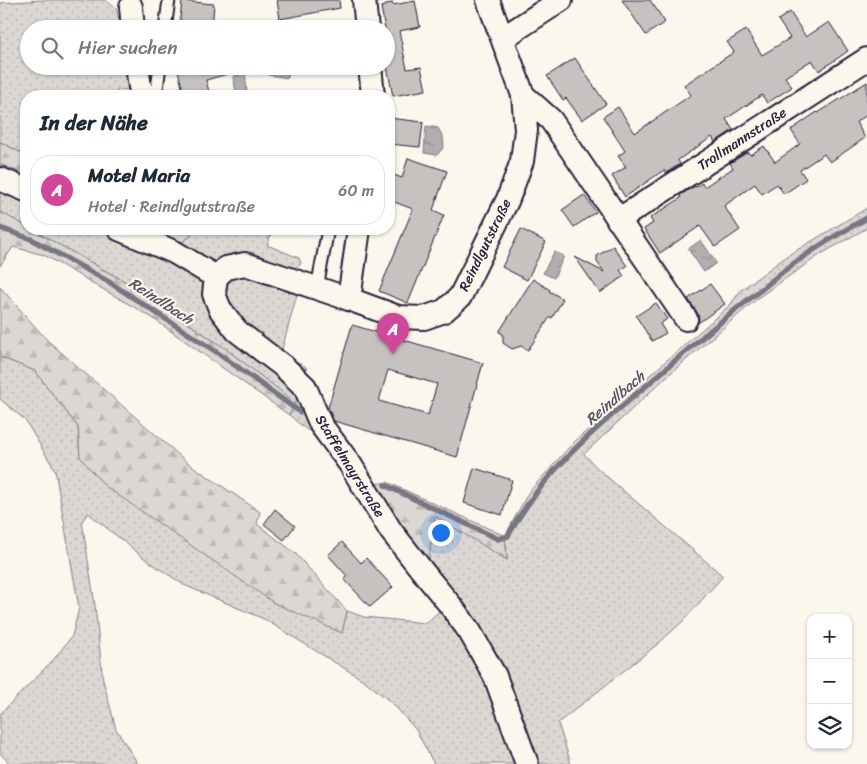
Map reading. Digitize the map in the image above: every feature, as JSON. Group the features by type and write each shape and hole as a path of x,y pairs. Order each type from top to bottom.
{"street":[{"path":"364,0 366,20"},
{"name":"Reindlgutstraße","path":"216,277 226,268 246,264 398,317 424,318 444,312 460,297 508,199 522,161 526,130 523,95 488,0"},
{"path":"503,38 561,0"},
{"name":"Trollmannstraße","path":"618,220 867,59"},
{"path":"138,75 142,90"},
{"path":"371,75 372,90"},
{"path":"523,95 550,120 686,318"},
{"path":"0,179 20,187"},
{"path":"133,235 174,252 216,277"},
{"path":"349,299 358,235"},
{"name":"Staffelmayrstraße","path":"216,277 214,294 220,309 237,332 283,366 305,387 321,425 350,464 391,531 470,632 495,676 527,764"}],"lane":[{"path":"166,20 169,0"},
{"path":"157,90 159,75"},
{"path":"317,288 327,235"}],"green space":[{"path":"42,0 105,0 116,8 119,20 20,20 20,75 129,75 130,89 20,90 20,152 0,142 0,3"},
{"path":"0,142 20,152 20,172 0,164"},
{"path":"0,164 20,172 20,223 0,213"},
{"path":"867,208 867,228 821,254 759,297 665,378 584,454 598,469 723,576 684,620 659,643 558,723 571,764 532,764 427,570 435,515 507,560 505,536 528,493 572,444 730,305 741,290 787,256"},
{"path":"0,213 20,223 20,235 42,235 133,286 226,349 296,403 289,415 151,317 44,255 13,247 0,266"},
{"path":"42,235 165,235 182,242 192,235 271,235 267,245 299,258 301,264 295,268 299,287 281,353 306,367 318,434 307,430 289,415 296,404 226,349 133,286"},
{"path":"165,235 192,235 182,242"},
{"path":"0,287 47,340 188,463 260,512 257,524 295,553 347,611 342,633 274,603 105,486 80,457 78,427 35,371 0,357"},
{"path":"0,357 35,371 78,427 80,457 342,632 347,611 364,617 426,623 445,606 463,629 522,764 434,764 416,730 393,704 365,681 264,619 184,585 148,561 88,513 82,521 95,606 103,680 116,729 138,764 10,764 0,753 0,714 54,659 72,636 79,608 55,470 25,420 0,399"},
{"path":"387,482 505,536 507,560 435,516 427,570 375,494 375,484"}],"water":[{"path":"233,75 245,75 247,90 235,90"},
{"path":"268,75 288,75 288,78"},
{"path":"426,126 438,128 443,137 444,147 437,155 424,153"},
{"path":"701,240 716,263 704,272 688,249"},
{"path":"554,252 564,256 554,278 543,273"}],"building":[{"path":"277,0 339,0 340,8 280,19"},
{"path":"622,0 650,0 665,22 646,35"},
{"path":"182,1 214,4 213,20 180,20"},
{"path":"415,1 420,27 399,31 407,69 421,67 426,90 395,96 395,90 392,90 389,75 395,75 395,20 383,20 381,7 386,6 386,4 393,3 393,5"},
{"path":"790,12 806,37 829,22 848,51 819,71 812,60 785,77 792,87 767,103 762,95 726,119 733,130 715,142 712,137 678,160 680,164 666,173 664,170 625,197 612,176 626,167 618,156 625,151 603,117 618,107 635,133 691,95 684,85 734,52 727,42 746,30 762,55 790,38 778,20"},
{"path":"575,58 606,104 582,120 566,98 563,100 547,76"},
{"path":"179,75 224,75 206,80 208,90 183,90"},
{"path":"867,82 867,115 856,122 865,138 830,162 824,154 800,170 806,179 784,194 777,184 762,194 755,184 724,206 740,230 715,247 700,226 660,253 644,229 653,223 650,218 681,198 680,195 702,183 704,187 733,168 730,163 748,152 750,155 764,146 775,162 800,144 791,130"},
{"path":"395,119 423,122 420,147 395,145"},
{"path":"408,158 447,171 433,210 444,215 408,303 379,291 413,209 395,202 395,175 402,178"},
{"path":"584,195 596,212 574,227 562,210"},
{"path":"521,229 546,242 527,280 502,267"},
{"path":"613,246 627,266 620,270 624,276 600,293 575,257 604,272 597,262 597,256"},
{"path":"533,279 563,299 552,318 550,317 528,350 521,346 512,349 503,343 503,334 499,332"},
{"path":"710,284 725,304 698,323 697,312 688,299"},
{"path":"656,303 667,319 660,324 666,333 652,341 636,316"},
{"path":"352,325 483,363 457,457 334,421 328,408","holes":["388,370 437,384 428,415 379,401"]},
{"path":"474,468 512,480 502,515 464,503"},
{"path":"275,509 295,526 284,540 264,524"},
{"path":"342,542 361,563 366,558 393,587 370,607 344,579 347,576 328,555"}],"waterway":[{"name":"Reindlbach","path":"385,485 498,539 508,536 539,488 557,467 597,428 783,271 822,244 867,218"},
{"name":"Reindlbach","path":"0,228 31,239 109,282 215,351 300,412"}],"place":[{"name":"Motel Maria","path":"393,354"}]}
